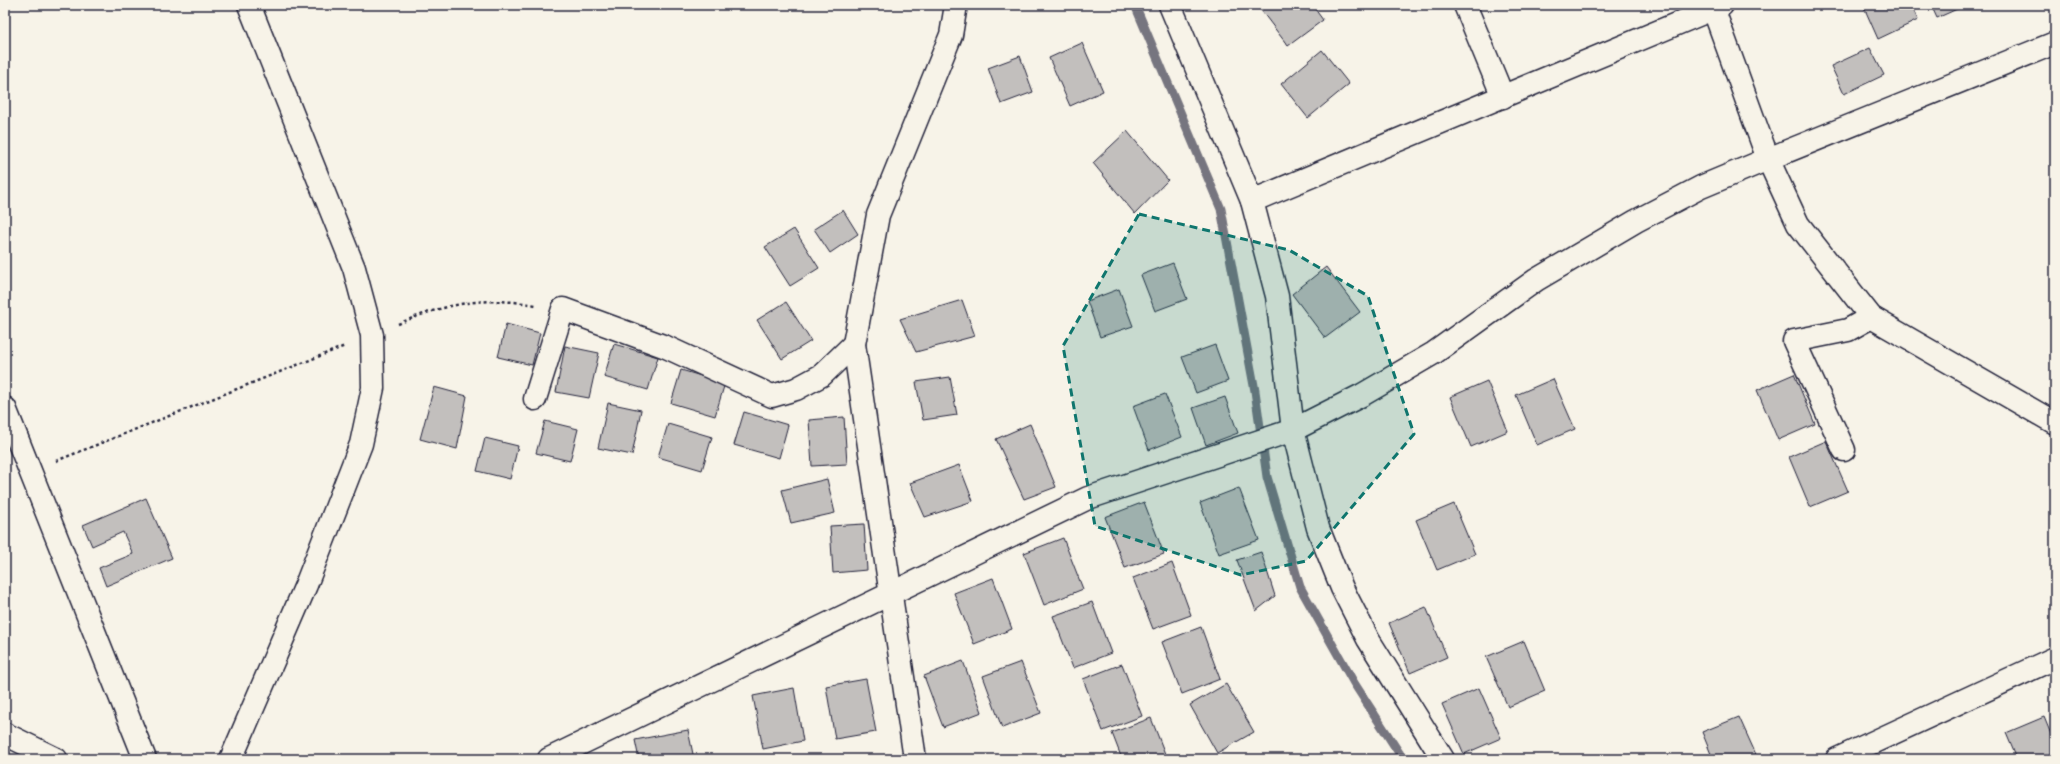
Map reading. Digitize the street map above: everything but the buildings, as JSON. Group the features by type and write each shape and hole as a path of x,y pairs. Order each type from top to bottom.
{"street":[{"path":"232,759 306,585 361,444 372,388 372,335 354,268 249,5"},
{"path":"914,759 854,344 878,216 951,35 956,5"},
{"path":"1170,5 1252,202 1277,296 1293,430 1318,528 1342,588 1379,659 1443,759"},
{"path":"1465,5 1503,97"},
{"path":"1252,202 1716,6 1768,159 1798,224 1871,317 2055,423"},
{"path":"549,759 1088,498 1293,430 1362,395 1434,353 1536,280 1636,221 1701,187 2055,43"},
{"path":"535,399 562,310 666,348 772,396 796,389 822,375 854,344"},
{"path":"1844,450 1794,341 1848,330 1871,317"},
{"path":"5,408 145,759"},
{"path":"1837,759 2055,658"},
{"path":"5,734 56,759"}],"path":[{"path":"30,471 372,335 422,313 459,303 508,300 562,310"}],"highlighted area":[{"path":"1139,214 1289,250 1368,296 1414,434 1306,561 1241,575 1095,526 1063,346"}],"waterway":[{"path":"1135,5 1221,209 1255,391 1267,477 1300,587 1354,683 1403,759"}]}
